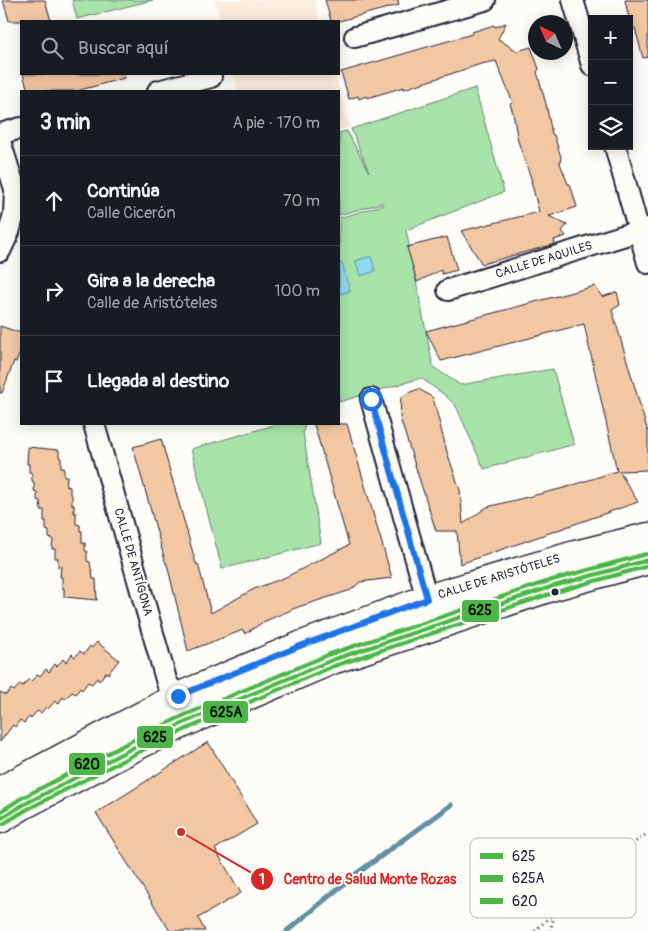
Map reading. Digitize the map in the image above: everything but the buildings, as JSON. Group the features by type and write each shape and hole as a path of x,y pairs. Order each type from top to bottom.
{"main road":[{"name":"CALLE DE ARISTÓTELES","path":"0,791 178,696 300,646 427,599 575,555 648,537"},
{"name":"CALLE DE ARISTÓTELES","path":"0,819 23,805 180,724 332,660 554,586 648,560"}],"street":[{"path":"355,37 484,0"},
{"path":"573,0 591,60"},
{"path":"162,90 211,77"},
{"path":"0,134 20,128"},
{"path":"0,141 15,189 18,215 0,251"},
{"path":"616,150 644,229 648,263"},
{"name":"CALLE DE AQUILES","path":"448,290 644,229"},
{"path":"371,399 427,599"},
{"name":"CALLE DE ANTÍGONA","path":"94,425 167,684 178,696"}],"path":[{"path":"636,841 648,833"},
{"path":"535,931 549,918"},
{"path":"550,931 553,918"}],"shaded area":[{"path":"215,0 314,0 320,20 220,20"},
{"path":"233,75 335,75 340,90 238,90"},
{"path":"340,92 350,127 340,130"}],"green space":[{"path":"72,0 153,0 77,19"},
{"path":"475,88 504,192 406,230 433,367 460,385 553,369 575,444 484,469 456,406 446,396 421,378 340,402 340,218 383,205 382,203 340,215 340,133 347,131 369,172 351,129"},
{"path":"275,425 305,425 303,432 321,543 222,569 191,449"}],"water":[{"path":"371,256 375,271 361,276 355,261"},
{"path":"342,263 350,291 340,294 340,264"}],"waterway":[{"path":"287,931 352,877 451,805"}],"transit line":[{"name":"620","path":"0,812 20,799 139,737 185,715 330,654 552,580 646,554"},
{"name":"625","path":"0,819 142,743 188,721 332,660 554,586 648,560"},
{"name":"625A","path":"3,824 26,810 191,727 334,666 556,592 648,566"}],"place":[{"name":"Centro de Salud Monte Rozas","path":"181,832"}],"route":[{"path":"178,696 300,646 427,599 371,399"}]}
